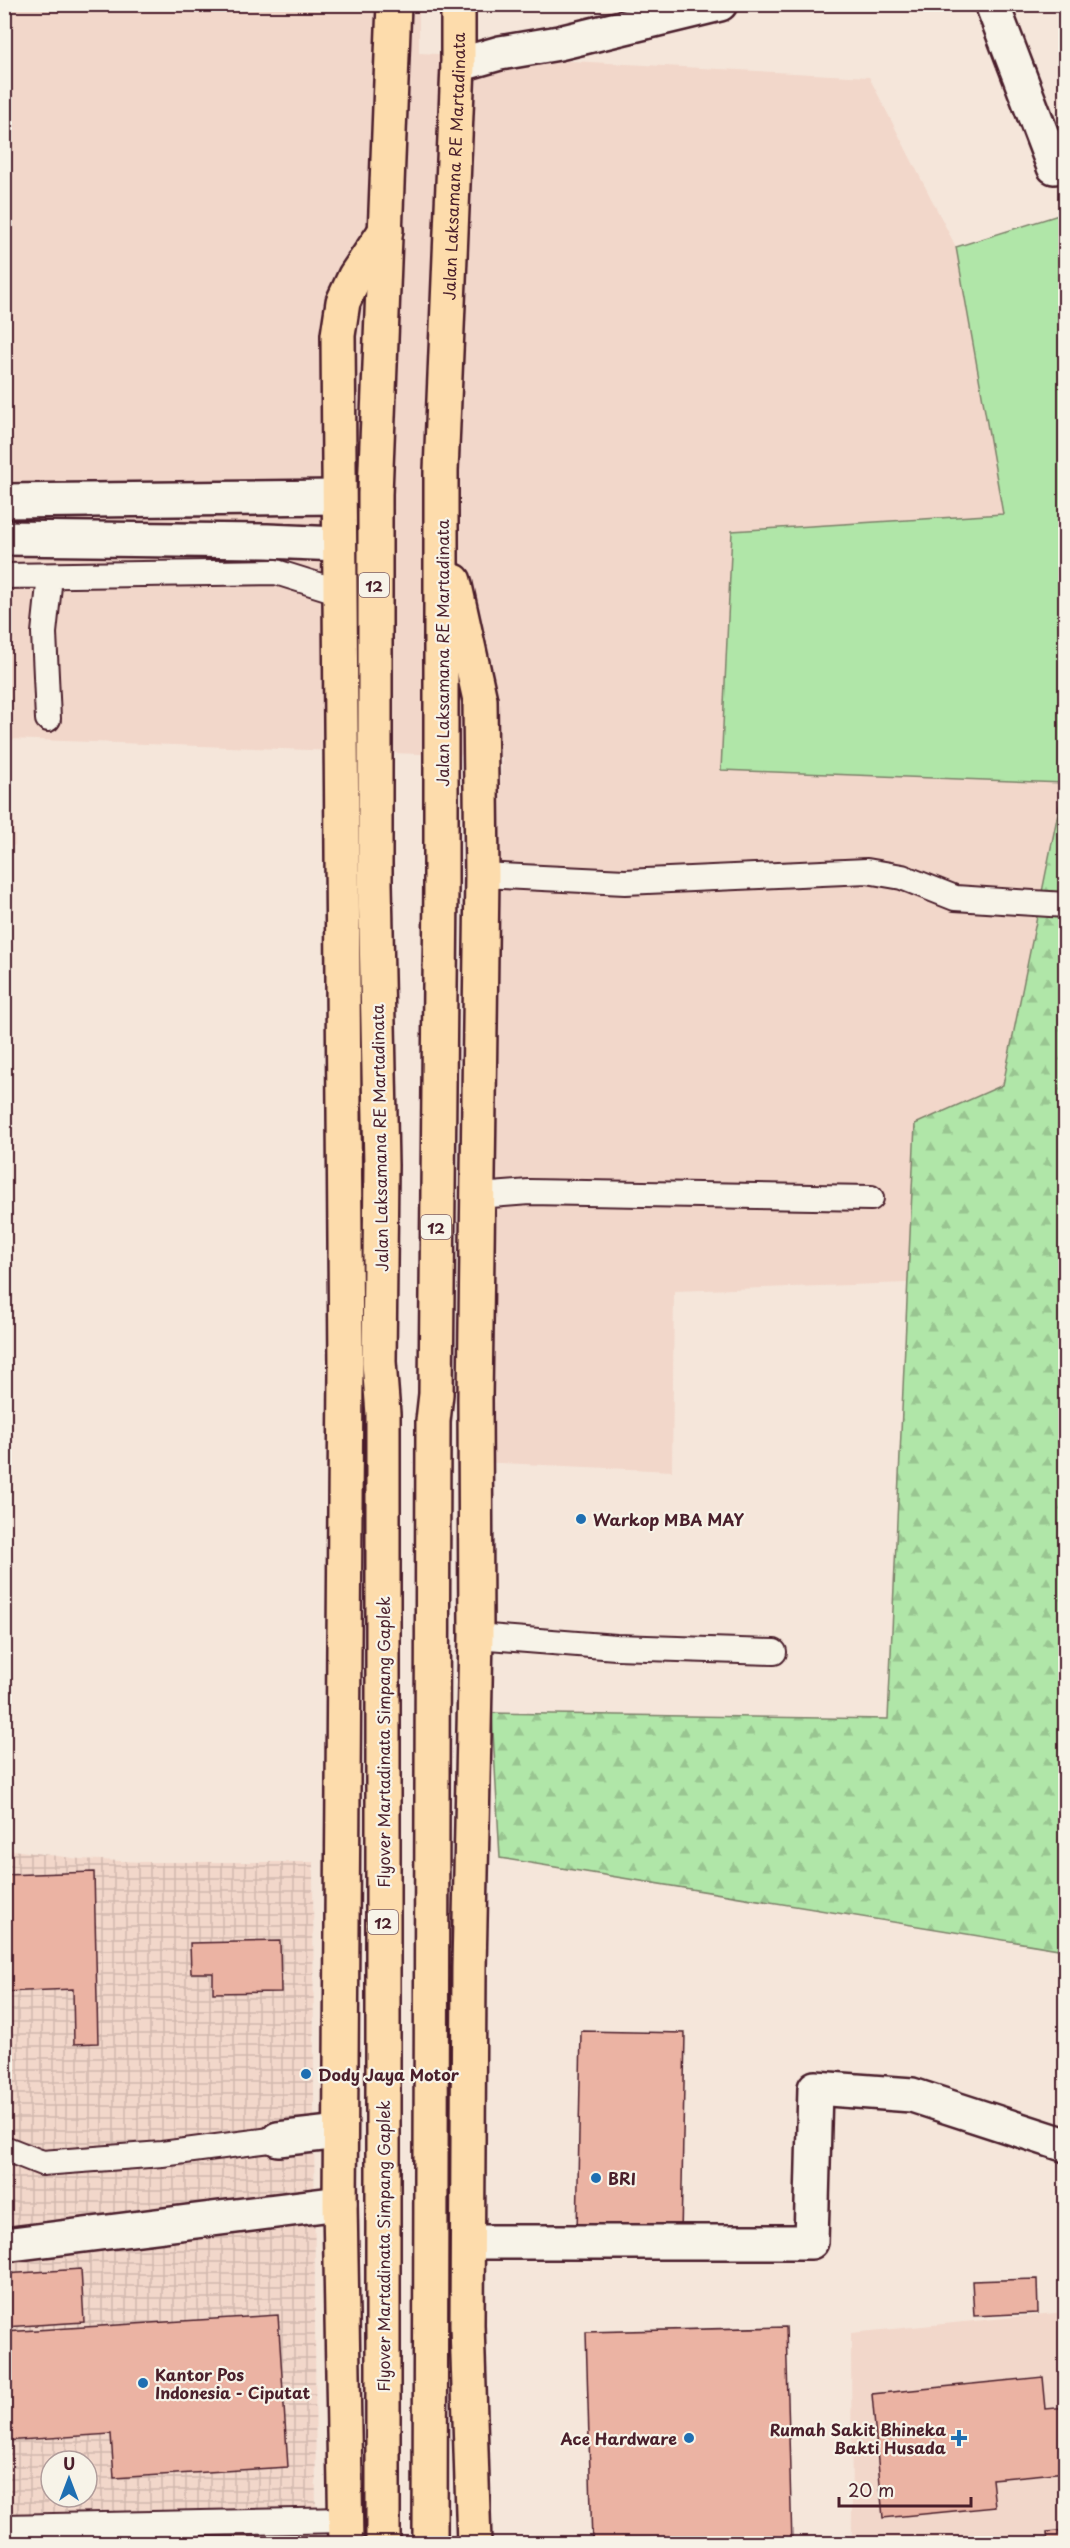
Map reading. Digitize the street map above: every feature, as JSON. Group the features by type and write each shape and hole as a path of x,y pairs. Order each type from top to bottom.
{"highway":[{"name":"Jalan Laksamana RE Martadinata","path":"380,1301 381,1165 375,884 375,494 394,4"},
{"name":"Jalan Laksamana RE Martadinata","path":"430,2544 433,1421 436,1394 441,471 458,65 458,4"},
{"path":"346,2532 340,2203 345,1368 338,335 343,302 355,276 386,230"},
{"path":"442,533 466,629 480,700 482,875 475,1400 476,1636 469,1968 467,2325 474,2544"},
{"name":"Flyover Martadinata Simpang Gaplek","path":"380,1301 379,1362 383,1414 383,2544"}],"street":[{"path":"458,65 500,53 559,43 720,4"},
{"path":"992,4 1054,167"},
{"path":"4,501 338,497"},
{"path":"4,538 339,544"},
{"path":"468,2241 812,2241 815,2088 912,2096 1065,2145"},
{"path":"278,2139 340,2132"},
{"path":"4,2245 340,2203"}],"lane":[{"path":"4,576 276,572 340,592"},
{"path":"48,720 44,633 50,576"},
{"path":"482,875 625,882 867,871 902,877 955,898 1065,905"},
{"path":"478,1196 529,1192 871,1198"},
{"path":"476,1636 616,1647 774,1652"},
{"path":"4,2148 42,2163 162,2154 278,2139"},
{"path":"4,2527 346,2532"}],"shaded area":[{"path":"5,5 419,5 419,53 869,77 956,247 1003,514 732,531 721,769 1064,783 1003,1086 915,1124 908,1283 674,1291 672,1471 455,1461 502,757 9,739 15,845 5,851"},
{"path":"5,1849 80,1859 141,1862 313,1862 316,2543 5,2544"},
{"name":"Rumah Sakit Bhineka Bakti Husada","path":"1065,2312 1065,2543 852,2543 851,2333"}],"green space":[{"path":"1065,213 1065,783 721,770 732,531 1003,514 956,247"},
{"path":"1064,783 1065,1950 500,1858 492,1713 888,1719 915,1124 1003,1085"}],"building":[{"path":"94,1872 98,2043 74,2044 73,1989 4,1992 4,1875"},
{"path":"280,1941 281,1992 213,1993 213,1973 191,1973 190,1943"},
{"path":"581,2031 685,2033 681,2236 577,2234"},
{"path":"81,2269 84,2322 4,2327 4,2274"},
{"path":"1037,2279 1038,2313 974,2316 972,2281"},
{"name":"Kantor Pos Indonesia - Ciputat","path":"278,2315 288,2467 114,2478 111,2434 4,2441 4,2332"},
{"name":"Ace Hardware","path":"786,2327 792,2544 592,2544 586,2332"},
{"path":"1043,2377 1046,2409 1066,2407 1066,2472 992,2479 995,2507 883,2518 872,2394"},
{"path":"1066,2530 1066,2544 1048,2544 1047,2532"},
{"path":"197,2531 198,2544 4,2544 4,2535"}],"place":[{"name":"Warkop MBA MAY","path":"581,1519"},
{"name":"Dody Jaya Motor","path":"306,2074"},
{"name":"BRI","path":"596,2178"},
{"name":"Kantor Pos Indonesia - Ciputat","path":"143,2383"},
{"name":"Ace Hardware","path":"689,2438"},
{"name":"Rumah Sakit Bhineka Bakti Husada","path":"959,2438"}]}
